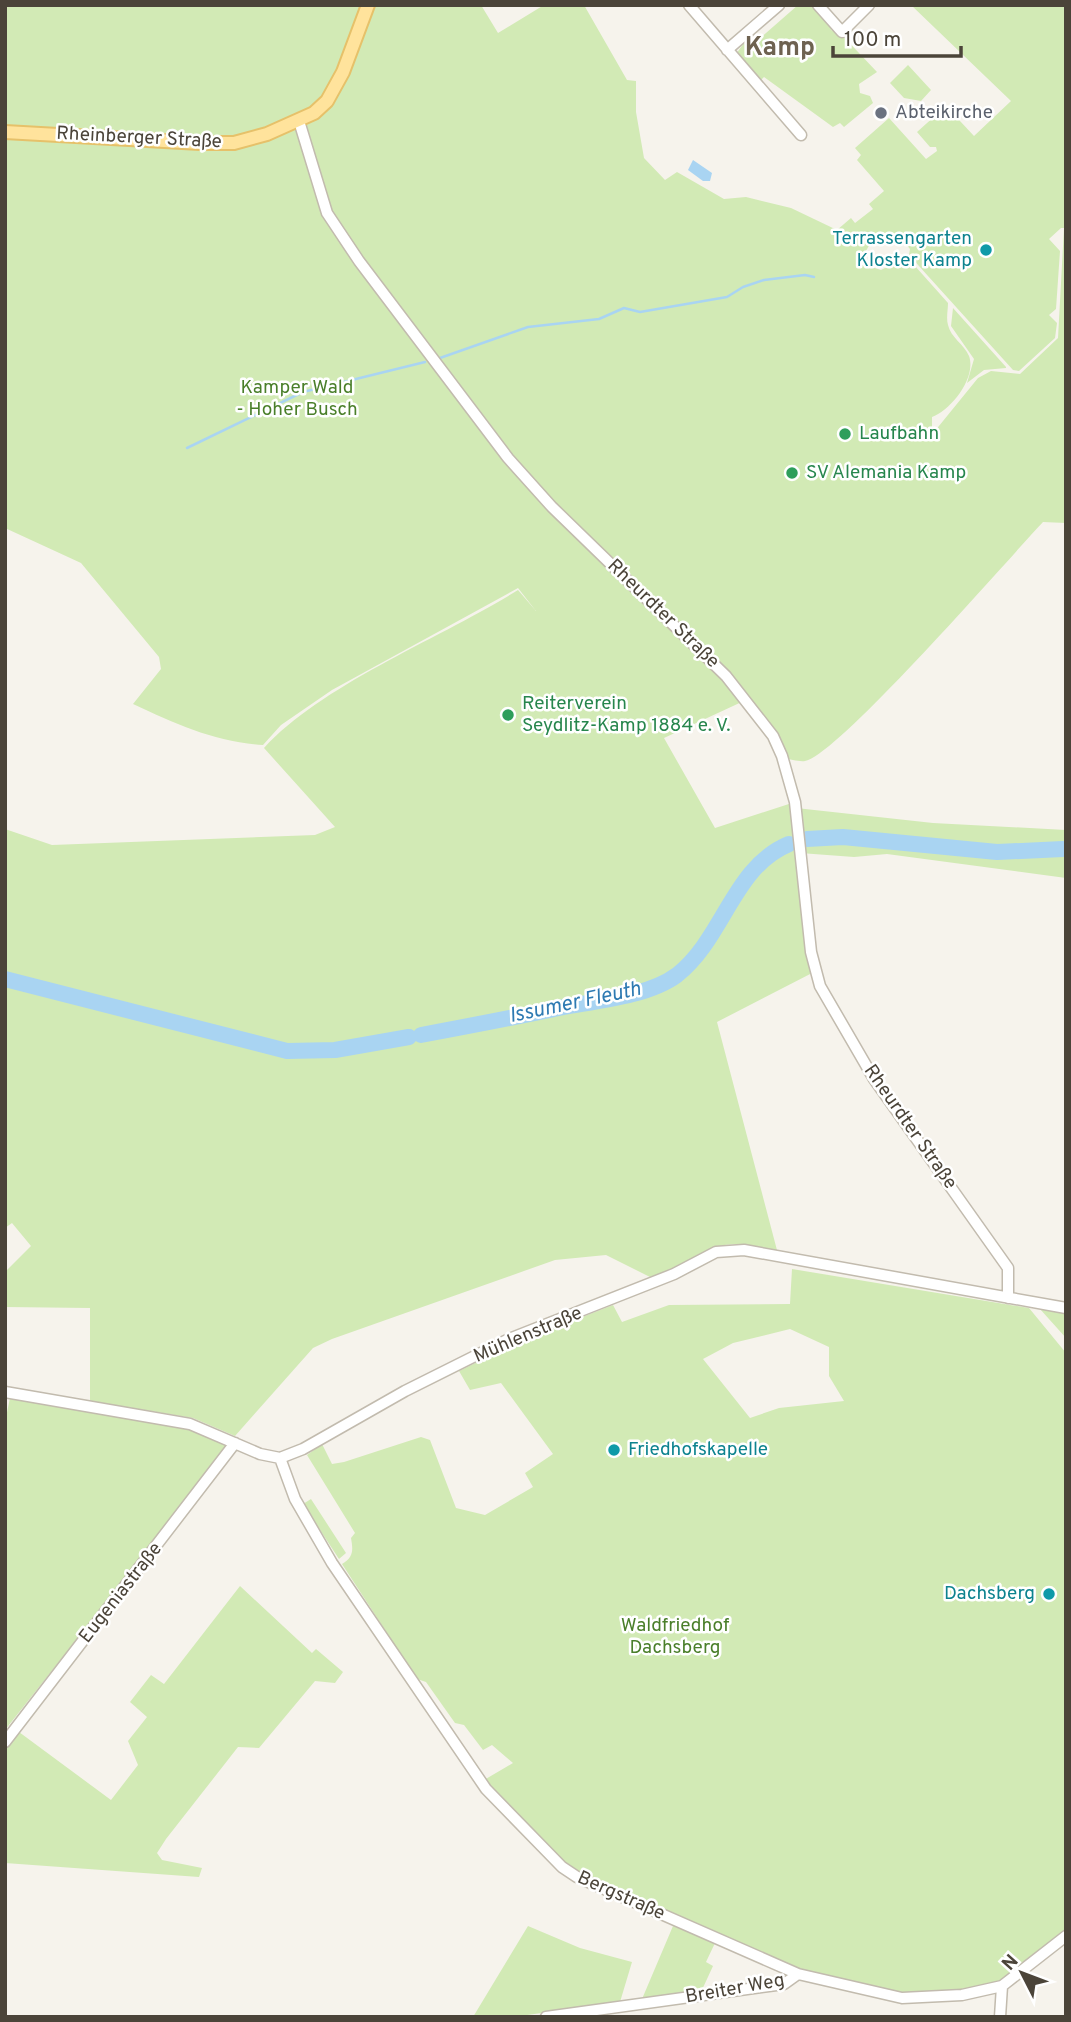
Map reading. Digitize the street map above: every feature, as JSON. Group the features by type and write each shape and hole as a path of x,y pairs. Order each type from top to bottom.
{"main road":[{"name":"Rheinberger Straße","path":"5,132 200,144 234,143 267,134 299,121 321,107 336,87 368,5"}],"street":[{"path":"689,5 801,135"},
{"path":"727,50 779,5"},
{"path":"818,5 842,32 869,5"},
{"name":"Rheurdter Straße","path":"299,121 327,213 359,261 499,448 552,508 726,676 773,736 782,756 795,802 811,952 820,986 874,1079 1008,1268 1009,1298"},
{"name":"Mühlenstraße","path":"279,1458 303,1449 405,1391 509,1339 653,1283 716,1252 744,1250 1066,1308"},
{"path":"5,1392 190,1424 260,1454 279,1458"},
{"name":"Eugeniastraße","path":"5,1742 235,1443"},
{"name":"Bergstraße","path":"279,1458 295,1499 360,1604 486,1789 567,1871 601,1890 798,1974 902,1998 961,1995 1002,1986 1066,1936"},
{"name":"Breiter Weg","path":"546,2017 784,1984 798,1974"},
{"path":"1000,2017 1002,1986"}],"green space":[{"name":"Kamper Wald - Hoher Busch","path":"5,5 481,5 498,33 544,5 584,5 627,80 636,81 636,112 644,158 665,180 677,172 724,199 746,197 791,208 837,230 851,218 855,223 873,209 869,204 884,191 857,160 861,155 855,148 889,118 926,159 937,151 936,147 930,147 917,132 946,106 974,136 1011,101 911,5 1066,5 1066,523 1043,522 885,693 823,751 805,761 784,758 746,700 664,738 715,828 795,802 796,808 933,823 1066,830 1066,878 887,854 854,857 800,853 816,971 717,1022 778,1254 738,1244 724,1245 654,1279 606,1255 555,1260 313,1348 235,1436 193,1418 90,1401 90,1308 5,1307 5,1272 31,1246 12,1223 5,1228 5,829 52,845 315,835 335,827 264,748 288,725 350,682 518,590 536,611 518,588 332,690 281,725 263,745 245,743 196,731 133,704 161,669 159,657 81,563 5,528","holes":["1064,228 1058,338 1020,374 991,371 978,378 930,437 927,434 932,429 932,417 954,401 966,383 969,356 950,330 947,320 948,303 907,257 881,270 859,263 874,237 885,234 892,239 899,236 910,249 909,255 1013,370 1019,371 1055,338 1057,323 1049,315 1056,309 1060,251 1049,239"]},
{"path":"798,5 815,5 829,21 831,30 840,33 877,72 859,84 860,93 870,96 873,103 844,127 840,123 833,127 764,77 760,81 736,54 744,43 749,48"},
{"path":"908,65 931,90 921,101 904,98 890,83"},
{"path":"953,308 1006,368 984,370 967,383 974,359 951,326"},
{"name":"Waldfriedhof Dachsberg","path":"792,1269 1029,1308 1066,1353 1066,1933 1005,1984 949,1993 899,1994 800,1971 569,1869 484,1780 513,1763 492,1745 483,1750 464,1725 455,1723 426,1682 417,1679 342,1564 351,1556 351,1538 355,1533 307,1455 322,1444 332,1464 421,1437 430,1440 456,1508 485,1515 533,1487 525,1473 553,1454 501,1383 470,1390 459,1371 518,1342 613,1305 622,1322 669,1305 790,1304","holes":["790,1329 829,1347 829,1376 844,1401 779,1408 750,1418 703,1359 733,1343"]},
{"path":"1040,1309 1066,1312 1066,1338"},
{"path":"10,1398 157,1421 211,1437 229,1447 5,1730 5,1422"},
{"path":"311,1499 346,1553 339,1559 303,1504"},
{"path":"240,1586 312,1653 316,1649 343,1672 335,1683 315,1681 259,1748 238,1747 166,1839 157,1853 162,1860 202,1868 199,1877 5,1863 5,1749 19,1732 111,1800 138,1765 128,1741 147,1717 130,1702 151,1675 164,1684"},
{"path":"528,1926 580,1948 632,1962 620,2002 513,2017 473,2017"},
{"path":"673,1926 715,1943 706,1962 713,1966 701,1992 642,1999"}],"water":[{"path":"693,160 712,173 710,181 703,181 688,170"}],"waterway":[{"path":"440,358 528,327 599,319 624,308 640,312 727,297 743,287 764,280 805,275 814,277"},
{"path":"187,448 303,392 425,362"},
{"name":"Issumer Fleuth","path":"807,839 843,837 997,852 1063,849"},
{"name":"Issumer Fleuth","path":"421,1035 622,997 665,982 693,960 754,869 789,844"},
{"name":"Issumer Fleuth","path":"5,979 287,1051 335,1050 409,1037"}],"place":[{"name":"Abteikirche","path":"881,113"},
{"name":"Terrassengarten Kloster Kamp","path":"986,250"},
{"name":"Laufbahn","path":"845,434"},
{"name":"SV Alemania Kamp","path":"792,473"},
{"name":"Reiterverein Seydlitz-Kamp 1884 e. V.","path":"508,715"},
{"name":"Friedhofskapelle","path":"614,1450"},
{"name":"Dachsberg","path":"1049,1594"}],"district":[{"name":"Kamp","path":"780,48"}]}
